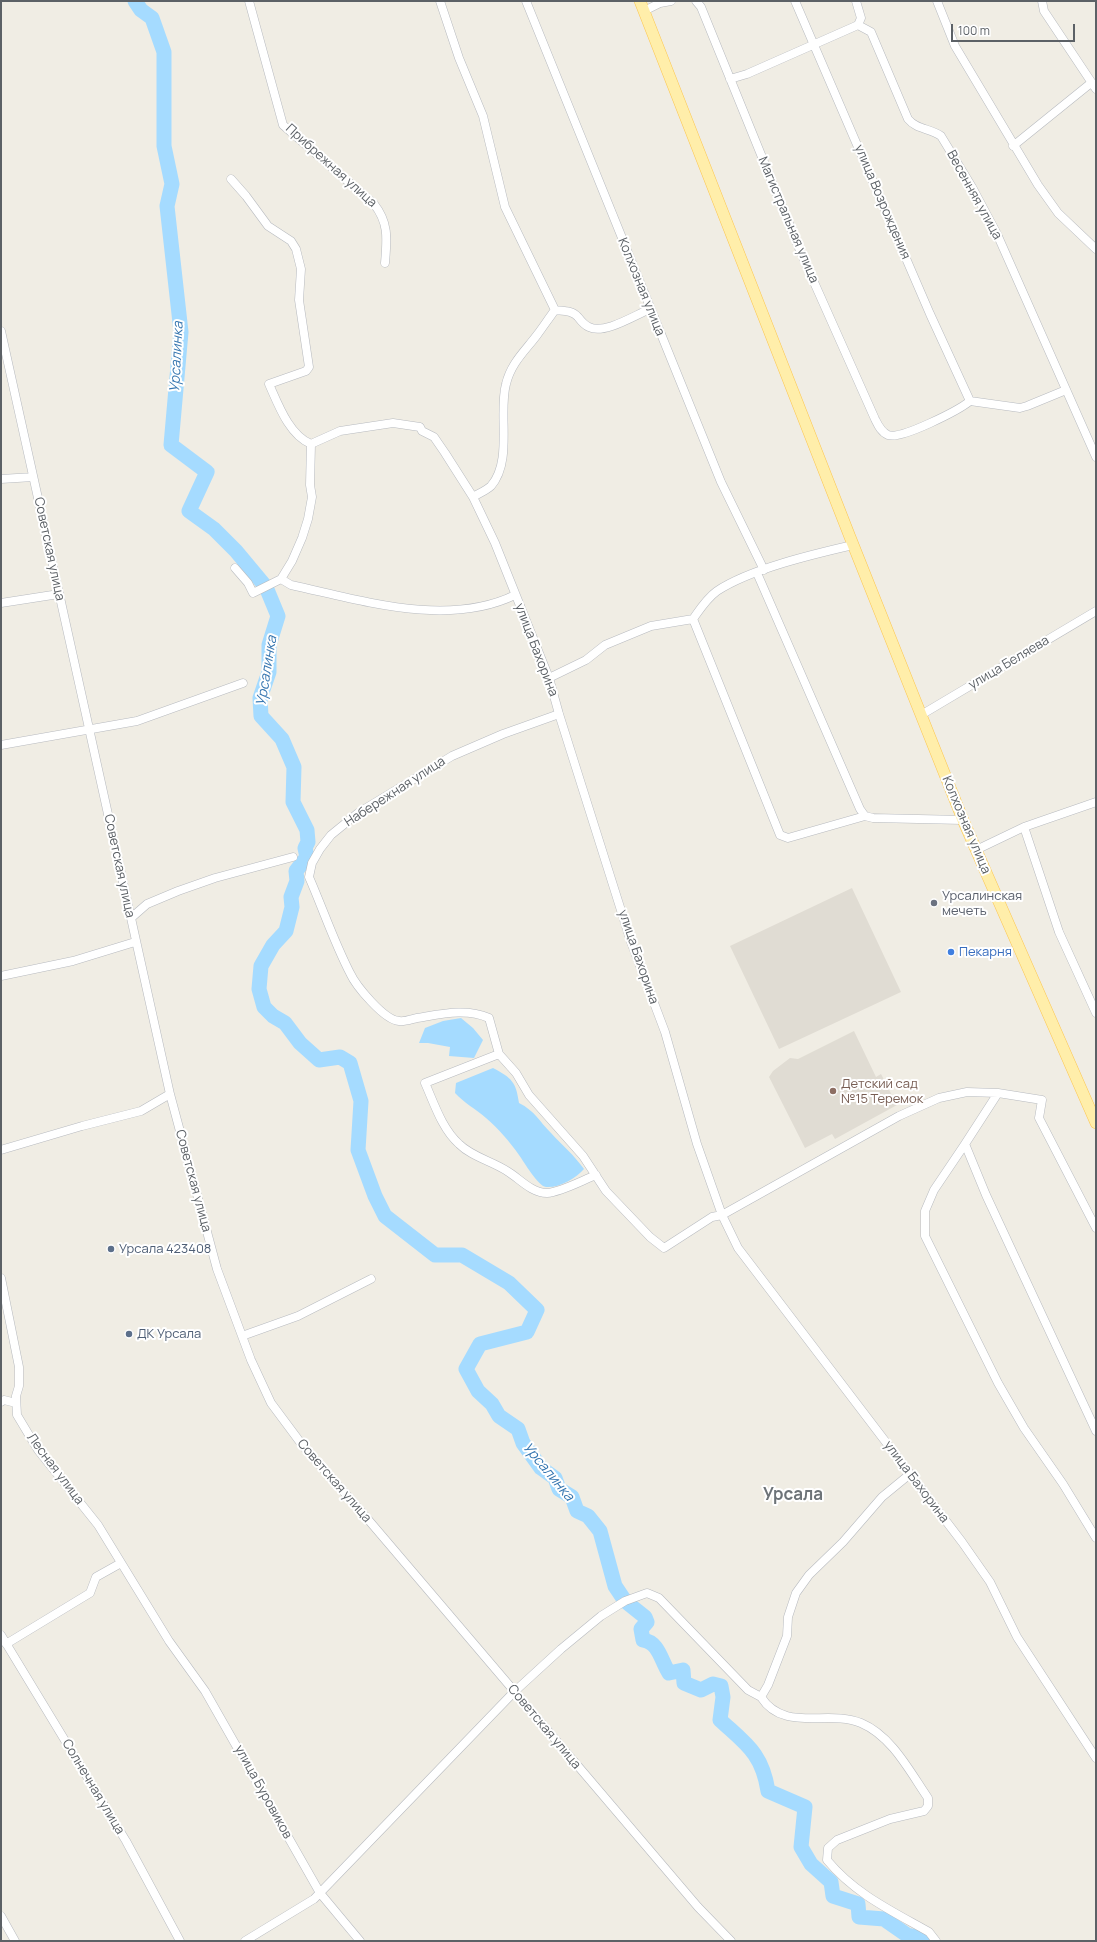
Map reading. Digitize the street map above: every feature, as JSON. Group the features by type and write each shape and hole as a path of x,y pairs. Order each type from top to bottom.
{"main road":[{"name":"Колхозная улица","path":"642,6 853,545 963,820 1093,1111 1096,1123"}],"street":[{"name":"Прибрежная улица","path":"249,1 283,125 374,204 382,214 386,229 385,263"},
{"path":"440,1 459,58 483,116 505,207 554,310"},
{"name":"Колхозная улица","path":"526,1 721,482 761,571 857,802 865,816"},
{"path":"642,6 671,1"},
{"name":"Магистральная улица","path":"696,1 701,7 801,253 880,429 888,435 896,436 907,433 960,410 970,401"},
{"name":"улица Возрождения","path":"795,1 933,321 970,401"},
{"path":"730,79 747,74 858,25 861,18 856,1"},
{"path":"937,1 955,46 1013,146 1038,185 1058,213 1096,249"},
{"path":"1013,146 1093,86 1044,12 1042,1"},
{"name":"Весенняя улица","path":"858,25 870,32 908,119 918,128 934,132 941,136 968,181 997,234 1096,457"},
{"path":"231,179 246,196 268,226 291,241 299,258 301,280 298,300 309,367 306,371 269,384 283,414 292,428 299,437 311,444 311,507 302,538 292,561 280,580 252,593 248,583 235,568"},
{"path":"554,310 570,311 588,327 596,330 605,329 650,309"},
{"path":"473,497 491,486 500,470 504,444 504,401 506,384 513,365 554,310"},
{"name":"Советская улица","path":"1,331 131,918 135,942 170,1094 217,1269 242,1336 271,1404 303,1446 360,1510 698,1907 731,1941"},
{"path":"970,401 1020,408 1066,390"},
{"name":"улица Бахорина","path":"311,444 340,431 393,423 420,428 422,431 434,438 473,497 495,543 549,678 631,942 665,1032 697,1144 722,1215 738,1248 962,1542 990,1582 1018,1638 1096,1758"},
{"path":"1,480 33,477"},
{"path":"549,678 586,660 605,645 638,631 651,626 693,619 703,604 717,591 761,571 853,545"},
{"path":"280,580 291,585 395,608 459,610 490,605 516,595"},
{"path":"1,603 59,594"},
{"name":"улица Беляева","path":"921,715 1096,611"},
{"path":"693,619 780,835 788,838 865,816 873,818 963,820"},
{"path":"1,745 136,721 242,683"},
{"name":"Набережная улица","path":"499,1054 490,1018 479,1013 449,1013 399,1021 382,1011 369,999 350,975 309,877 312,863 330,835 358,813 452,756 503,734 559,714"},
{"path":"976,850 1024,827 1096,802"},
{"path":"1024,827 1059,932 1096,1013"},
{"path":"131,918 147,904 178,891 215,878 293,857"},
{"path":"1,976 73,961 135,942"},
{"path":"596,1175 546,1193 530,1187 507,1171 459,1144 449,1132 425,1083 499,1054 516,1073 529,1095 583,1156 596,1175 606,1191 650,1237 664,1248 712,1217 722,1215 899,1116 939,1098 967,1092 998,1093 1042,1100 1039,1118 1096,1228"},
{"path":"998,1093 934,1190 925,1211 925,1236 961,1311 1013,1409 1024,1428 1063,1484 1096,1538"},
{"path":"1,1150 82,1126 142,1111 170,1094"},
{"path":"965,1144 986,1195 1096,1431"},
{"name":"Лесная улица","path":"1,1278 19,1367 19,1386 16,1396 17,1415 38,1450 98,1525 168,1641"},
{"path":"242,1336 298,1316 372,1279"},
{"path":"1,1402 4,1400 16,1403"},
{"path":"761,1697 768,1685 787,1636 788,1617 796,1593 810,1575 844,1542 882,1497 910,1474"},
{"path":"6,1644 90,1593 96,1577 120,1563"},
{"path":"245,1941 314,1900 514,1692 560,1649 601,1616 625,1601 647,1593 659,1598 748,1690 761,1697 776,1712 796,1718 843,1719 861,1723 883,1738 899,1755 928,1798 928,1806 924,1811 890,1819 837,1840 828,1848 827,1860 841,1877 870,1898 929,1932 936,1941"},
{"name":"Солнечная улица","path":"1,1635 126,1841 180,1941"},
{"name":"улица Буровиков","path":"168,1641 205,1691 320,1894 360,1941"},
{"path":"1,1916 15,1941"}],"shaded area":[{"path":"852,888 901,992 779,1049 730,946"},
{"name":"Детский сад №15 Теремок","path":"854,1031 876,1077 881,1074 897,1105 835,1139 832,1134 805,1148 769,1077 773,1071 790,1058 798,1059"}],"water":[{"path":"461,1018 473,1028 483,1040 474,1058 449,1056 450,1047 419,1043 425,1028 443,1021"},
{"path":"493,1068 512,1081 519,1103 533,1113 584,1169 577,1176 557,1186 543,1186 535,1178 508,1140 486,1118 455,1093 456,1083"}],"waterway":[{"name":"Урсалинка","path":"135,1 141,10 152,18 164,52 164,146 172,184 167,206 181,332 171,445 207,472 189,511 214,529 236,551 266,587 278,616 269,645 269,672 260,698 261,716 282,739 294,767 293,802 307,830 308,842 305,848 307,857 296,871 297,881 291,897 292,907 286,931 273,945 261,966 259,989 264,1007 273,1016 285,1023 300,1043 319,1060 340,1057 350,1063 361,1101 358,1150 375,1196 385,1216 435,1255 462,1255 509,1283 537,1310 527,1332 480,1344 466,1369 478,1391 492,1404 499,1416 518,1429 523,1443 541,1468 555,1478 559,1489 572,1497 577,1511 588,1516 600,1531 615,1586 625,1601 645,1617 647,1622 641,1629 643,1640 653,1644 669,1673 683,1670 684,1683 701,1690 713,1684 721,1686 723,1697 720,1720 752,1750 762,1767 768,1791 805,1807 801,1847 811,1864 831,1882 833,1896 858,1904 859,1917 884,1919 907,1935 921,1938 922,1941"}],"place":[{"name":"Урсалинская мечеть","path":"934,903"},
{"name":"Пекарня","path":"951,952"},
{"name":"Детский сад №15 Теремок","path":"833,1091"},
{"name":"Урсала 423408","path":"111,1249"},
{"name":"ДК Урсала","path":"129,1334"}],"district":[{"name":"Урсала","path":"793,1495"}]}
